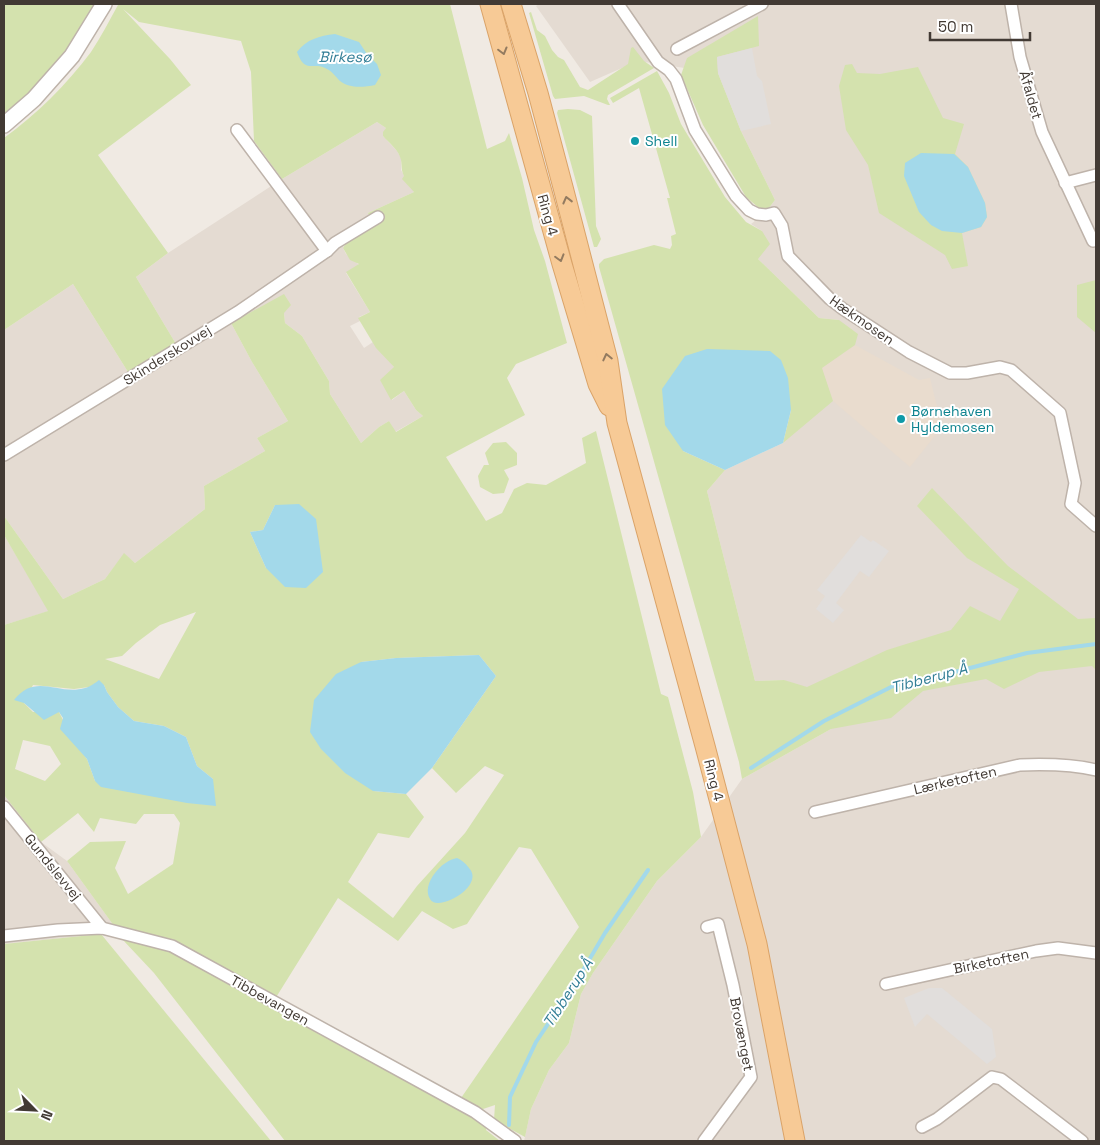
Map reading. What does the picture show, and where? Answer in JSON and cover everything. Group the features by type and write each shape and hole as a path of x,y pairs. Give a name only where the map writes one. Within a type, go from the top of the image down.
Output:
{"main road":[{"name":"Ring 4","path":"490,4 598,384 617,423"},
{"name":"Ring 4","path":"511,4 538,93 608,361 617,423 706,746 756,944 795,1141"}],"street":[{"path":"4,125 34,99 72,56 104,4"},
{"name":"Hækmosen","path":"618,4 658,62 669,70 676,79 696,130 736,196 749,210 757,214 766,215 774,213 782,226 788,256 830,299 876,332 909,352 950,373 967,374 1000,367 1012,370 1060,413 1075,483 1071,504 1096,526"},
{"path":"677,49 762,4"},
{"name":"Åfaldet","path":"1015,5 1020,57 1042,132 1092,241"},
{"path":"237,130 327,251"},
{"path":"1065,183 1096,175"},
{"name":"Skinderskovvej","path":"4,455 238,312 327,251 335,243 378,217"},
{"name":"Lærketoften","path":"815,812 1020,765 1071,765 1096,770"},
{"name":"Gundslevvej","path":"4,807 102,928"},
{"name":"Brovænget","path":"704,1141 751,1077 718,924 707,927"},
{"name":"Tibbevangen","path":"4,936 58,930 102,928 172,946 475,1112 515,1141"},
{"name":"Birketoften","path":"886,984 1036,951 1058,948 1096,953"},
{"path":"922,1128 937,1119 992,1077 1002,1079 1082,1141"}],"shaded area":[{"path":"539,4 1096,4 1096,1141 524,1141 531,1109 549,1070 569,1043 581,994 593,973 657,881 701,837 742,779 831,729 784,680 755,681 707,491 725,470 783,443 821,368 839,320 819,318 758,259 762,231 751,224 765,213 775,200 741,131 718,73 638,61 590,82 536,6"},
{"path":"752,48 757,76 762,81 771,124 741,131 718,73 717,57"},
{"path":"377,122 386,128 383,136 401,158 401,170 414,192 368,213 369,216 379,211 383,219 344,245 343,248 346,254 359,265 346,273 370,312 359,317 360,321 350,326 364,348 373,342 394,367 392,400 404,391 416,410 423,416 395,432 389,421 361,443 330,394 329,381 302,336 285,323 284,313 231,323 288,421 257,438 265,451 204,486 205,509 135,563 124,554 105,579 63,599 4,516 4,330 73,284 128,372 176,344 136,277 168,253 282,179"},
{"path":"855,345 919,380 930,378 942,427 910,467 833,401 821,368"},
{"path":"4,535 49,611 4,625"},
{"path":"861,535 871,542 873,540 889,551 869,577 860,571 836,603 844,610 833,623 816,609 825,596 817,590"},
{"path":"4,795 41,842 67,861 114,926 101,934 4,944"},
{"path":"929,988 942,988 992,1029 996,1057 987,1064 927,1014 915,1027 904,998"}],"green space":[{"path":"4,4 97,4 55,64 32,90 4,115"},
{"path":"450,4 487,149 505,141 509,133 534,230 545,261 567,343 516,364 507,378 525,415 446,457 486,521 502,513 514,489 527,483 546,485 586,463 582,438 596,431 661,694 668,697 693,792 701,837 657,881 593,973 581,994 569,1043 549,1070 531,1109 525,1137 494,1120 495,1105 480,1110 461,1098 579,927 531,849 519,847 467,924 453,929 422,911 398,941 338,898 275,999 114,926 67,861 90,842 126,841 115,868 128,894 173,864 180,823 174,814 144,814 136,824 100,818 94,832 78,813 41,842 4,795 4,625 48,611 4,535 4,516 63,599 105,579 124,553 135,563 205,509 204,486 265,451 257,438 288,421 231,323 284,294 291,305 284,313 285,323 302,336 329,381 330,394 361,443 389,421 396,432 423,416 416,410 404,391 391,400 380,380 394,367 376,348 358,318 370,312 346,272 359,264 350,260 343,248 346,243 382,219 379,211 369,216 368,213 414,192 402,179 404,176 398,153 383,136 386,128 377,122 282,179 254,141 251,72 241,41 139,22 123,9 170,59 191,85 98,155 168,253 136,277 176,344 128,372 73,284 4,330 4,138 39,109 72,76 91,52 118,5","holes":["275,505 266,568 250,532 263,530","196,612 159,679 105,659 122,656 160,625","479,655 496,676 432,768 456,793 485,766 504,775 465,833 417,886 393,918 348,882 378,833 409,838 424,817 406,794 373,791 361,662 396,658","33,685 74,689 104,685 118,707 134,721 164,726 186,737 197,766 213,779 95,781 87,759 75,744 59,712 33,712 24,703","23,740 50,746 61,764 45,781 15,769"]},
{"path":"531,12 537,30 545,36 558,57 564,60 580,87 588,90 628,64 631,48 633,47 644,61 654,68 608,95 607,99 610,105 584,96 555,99 529,13"},
{"path":"758,16 759,46 717,57 718,73 741,131 775,200 765,213 746,197 703,125 681,75 687,58"},
{"path":"852,64 857,73 880,74 918,67 943,118 964,124 955,154 968,167 985,203 987,217 981,227 962,233 968,266 952,269 945,255 879,213 868,165 846,130 839,86 845,65"},
{"path":"657,71 669,93 681,124 725,197 746,222 762,231 770,244 758,259 819,318 839,320 858,334 855,345 822,368 833,401 783,443 791,410 683,451 725,470 707,491 755,681 784,680 807,687 887,650 951,630 970,606 1000,621 1019,589 967,558 917,506 932,488 1008,566 1078,619 1096,618 1096,670 1092,666 1039,672 1004,689 986,679 923,691 891,718 831,729 742,779 739,762 599,267 599,264 604,259 654,245 670,249 672,245 671,236 676,234 667,198 670,198 639,88 613,103 610,98"},
{"path":"558,110 580,110 592,116 596,226 601,239 597,247 594,247 557,113"},
{"path":"1096,280 1096,333 1077,317 1077,285"},
{"path":"506,442 517,453 517,465 504,470 509,479 504,493 493,494 480,487 478,476 484,465 489,465 485,453 493,443"},
{"path":"101,934 271,1141 4,1141 4,944"},
{"path":"122,939 170,951 470,1116 487,1127 486,1130 500,1141 285,1141 154,973"}],"water":[{"name":"Birkesø","path":"335,34 359,42 377,64 381,75 375,85 362,87 344,84 325,68 303,63 297,52 305,44 314,39"},
{"path":"921,153 954,154 968,167 985,203 987,217 981,227 962,233 942,231 931,225 919,212 904,176 905,163"},
{"path":"707,349 770,351 781,360 788,378 791,410 783,443 725,470 683,451 665,425 662,389 685,356"},
{"path":"299,504 316,519 323,572 306,588 285,587 266,568 250,532 263,530 275,505"},
{"path":"479,655 496,676 432,768 406,794 373,791 345,773 321,749 310,732 314,700 336,674 361,662 396,658"},
{"path":"99,680 118,707 134,721 164,726 186,737 197,766 213,779 216,806 187,803 101,787 95,781 87,759 60,729 63,718 59,712 44,720 24,703 14,700 31,687 48,686 75,690 89,687"},
{"path":"457,858 469,868 472,875 471,882 459,896 441,903 434,902 430,899 428,887 434,874 445,863"}],"waterway":[{"name":"Tibberup Å","path":"751,768 824,721 893,686 932,678 1027,653 1096,644"},
{"name":"Tibberup Å","path":"509,1125 510,1097 536,1042 576,982 605,933 648,870"}],"place":[{"name":"Shell","path":"635,141"},
{"name":"Børnehaven Hyldemosen","path":"901,419"}]}
